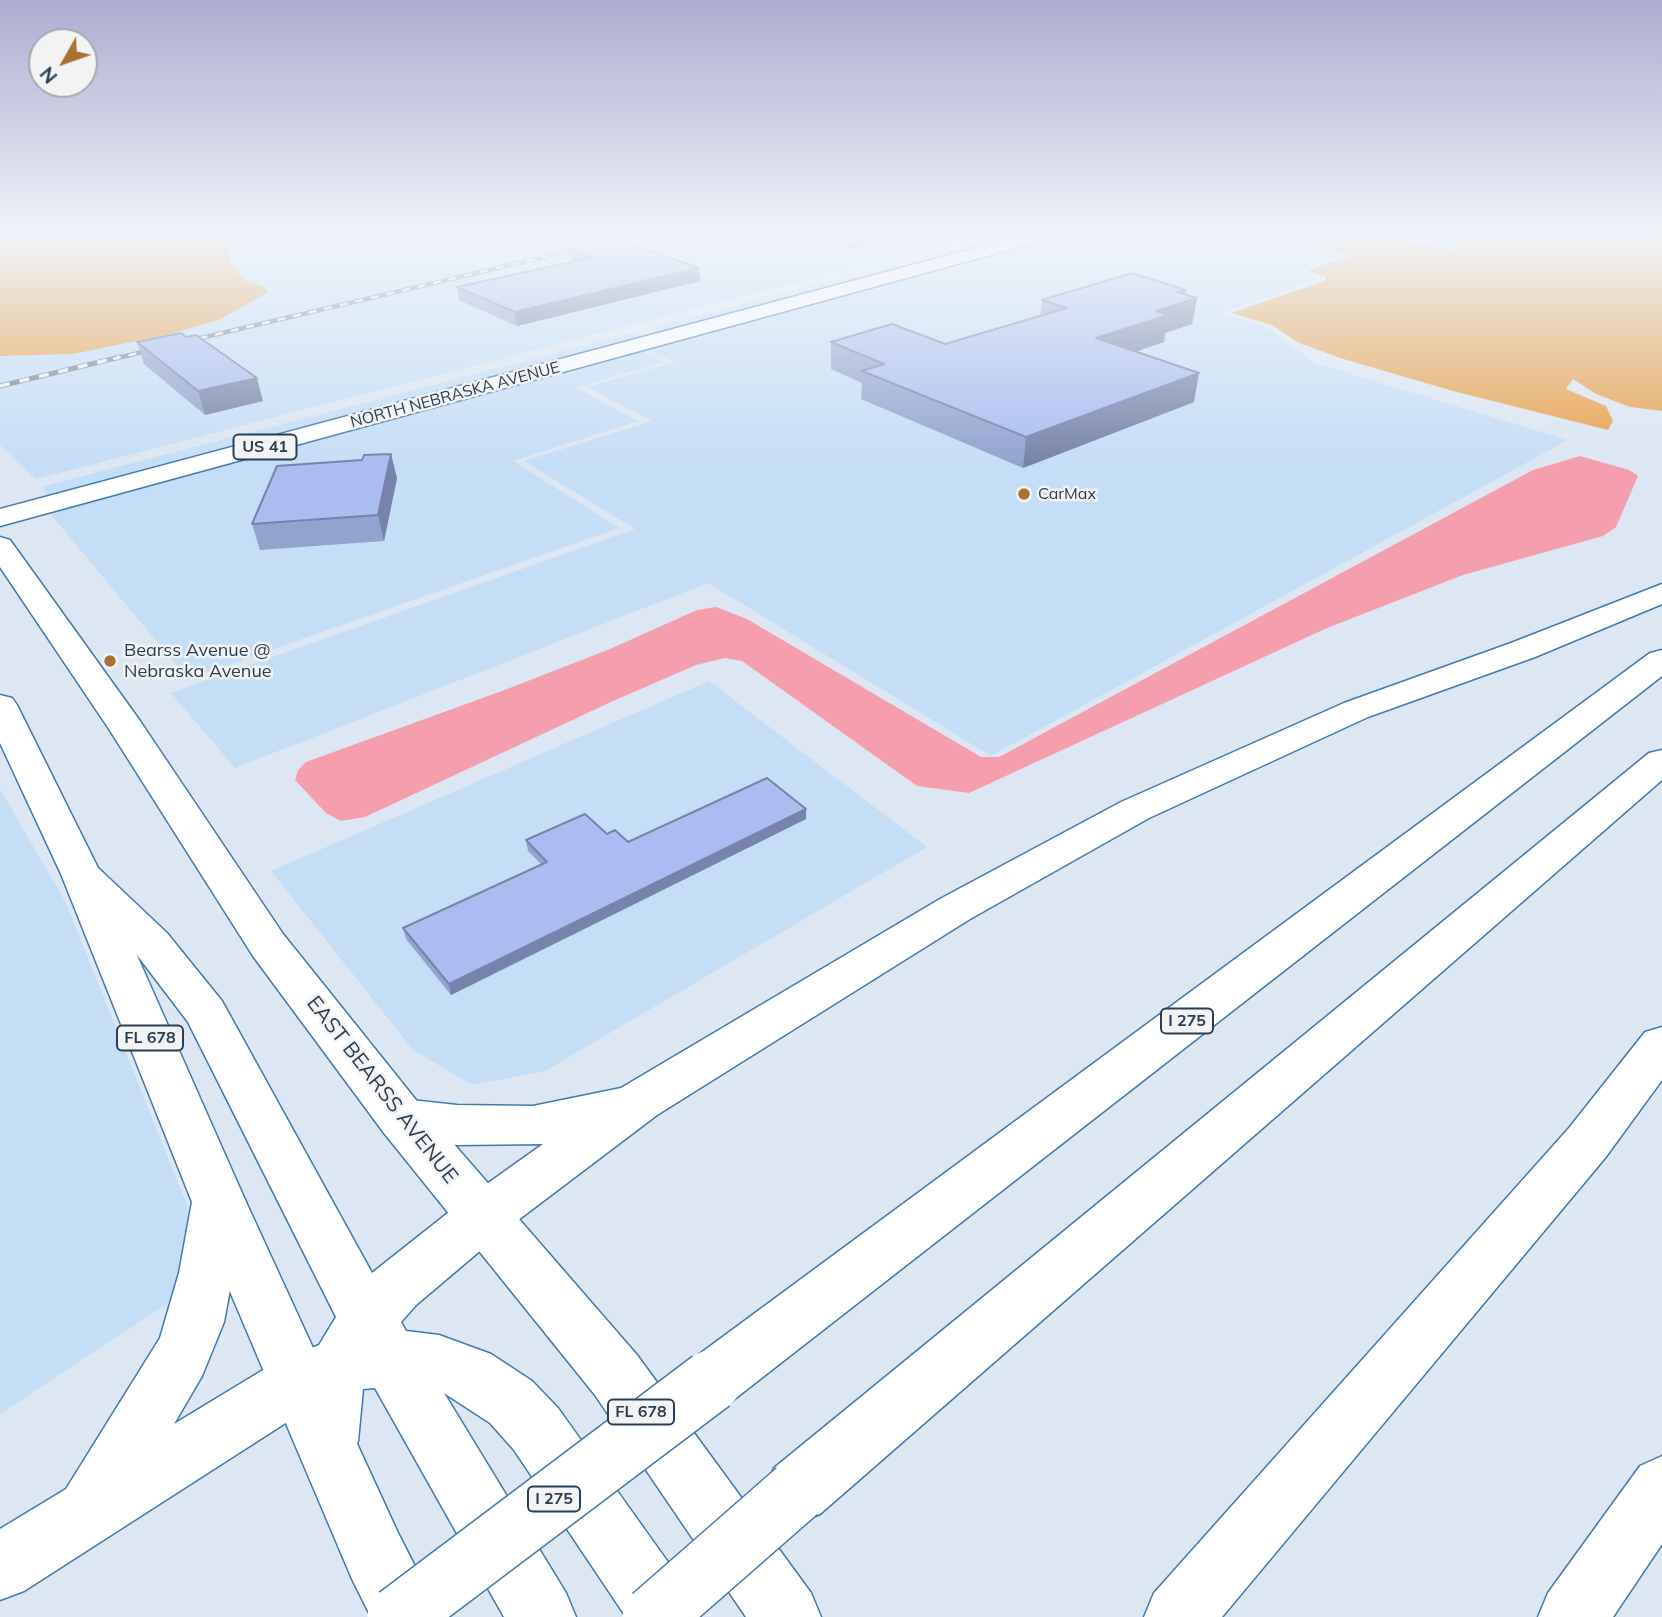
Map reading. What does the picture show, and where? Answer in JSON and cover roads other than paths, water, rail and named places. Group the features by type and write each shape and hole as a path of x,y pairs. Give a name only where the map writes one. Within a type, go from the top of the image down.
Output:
{"main road":[{"name":"NORTH NEBRASKA AVENUE","path":"0,493 693,313"},
{"name":"NORTH NEBRASKA AVENUE","path":"0,518 751,313"},
{"path":"637,328 659,338"},
{"name":"EAST BEARSS AVENUE","path":"0,546 127,729 268,945 402,1119 616,1375 787,1617"},
{"path":"0,1567 87,1511 348,1356 396,1287 482,1216 640,1101 955,909 1135,810 1356,710 1523,650 1662,593"},
{"name":"I 275","path":"398,1617 1662,660"},
{"name":"FL 678","path":"0,705 81,874 219,1202 348,1356 327,1441 375,1556 407,1617"},
{"path":"653,1617 797,1491 1662,761"},
{"path":"81,874 152,944 206,1013 348,1356 542,1617"},
{"path":"1178,1617 1587,1143 1662,1045"},
{"path":"402,1119 457,1125 533,1126 578,1118 640,1101"},
{"path":"87,1511 181,1356 195,1322 208,1273 219,1202"},
{"path":"348,1356 439,1363 470,1374 511,1402 536,1429 666,1617"},
{"path":"1572,1617 1662,1488"}],"railway":[{"path":"184,342 305,313"},
{"path":"113,359 160,348"},
{"path":"0,386 120,357"}],"place":[{"name":"CarMax","path":"1024,494"},
{"name":"Bearss Avenue @ Nebraska Avenue","path":"110,661"}]}
